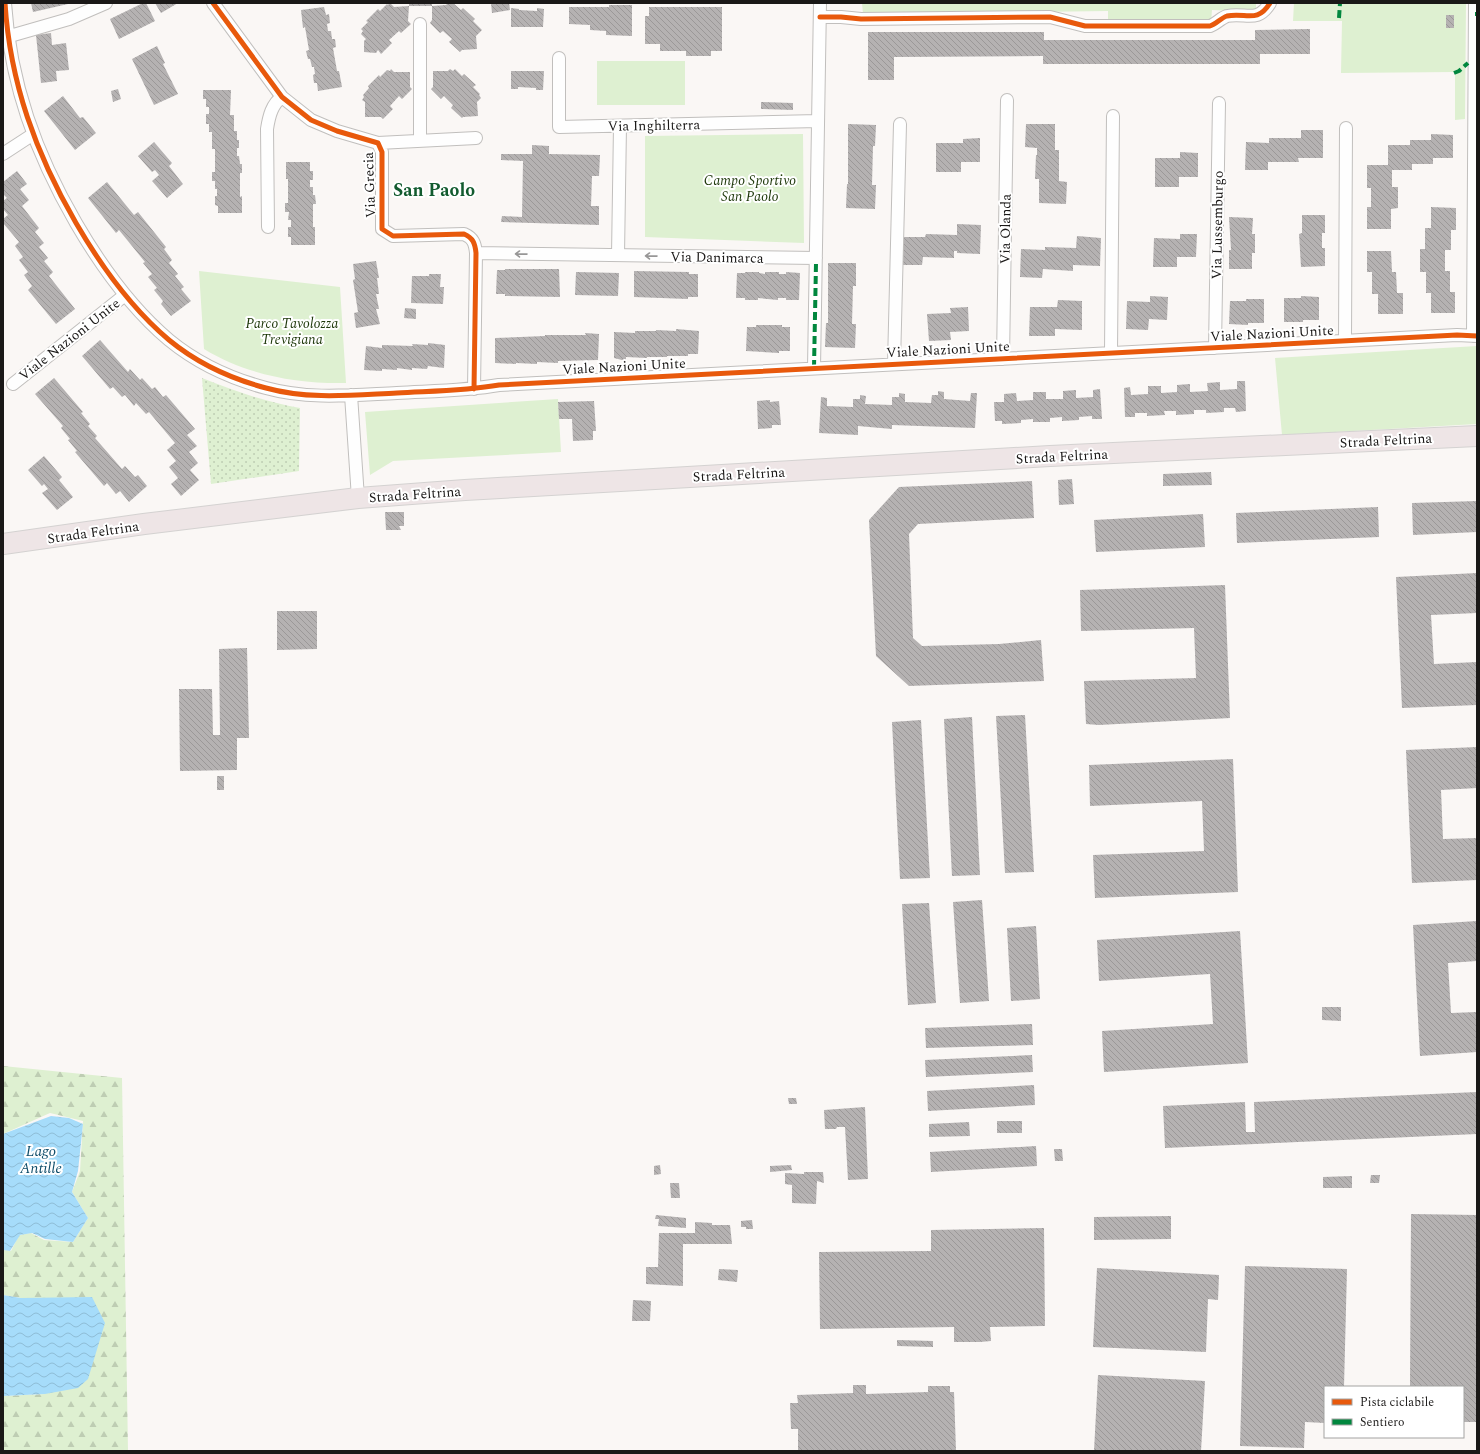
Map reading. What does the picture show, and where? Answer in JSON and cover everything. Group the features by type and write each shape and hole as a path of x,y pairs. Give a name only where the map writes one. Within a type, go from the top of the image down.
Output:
{"main road":[{"name":"Strada Feltrina","path":"3,544 144,524 358,498 465,490 1034,457 1477,436"}],"street":[{"name":"Viale Nazioni Unite","path":"5,3 5,38 23,108 32,135 52,180 87,243 101,264 125,295 170,340 219,371 267,388 296,394 322,397 351,396 474,389 499,385 814,368 1457,335 1475,336"},
{"path":"5,38 69,18 106,3"},
{"name":"Via Grecia","path":"213,3 282,96 311,120 336,131 378,143 476,138"},
{"path":"814,368 820,3"},
{"path":"820,17 861,19 1050,17 1085,26 1210,26 1228,16 1256,16 1266,10 1270,3"},
{"path":"1475,336 1476,10"},
{"path":"420,24 420,141"},
{"name":"Via Inghilterra","path":"559,58 559,127 818,121"},
{"path":"268,227 267,129 272,109 276,101 282,96"},
{"name":"Via Olanda","path":"1003,359 1007,100"},
{"name":"Via Lussemburgo","path":"1215,348 1219,103"},
{"path":"1112,116 1112,353"},
{"name":"Viale Nazioni Unite","path":"894,364 900,124"},
{"path":"618,255 620,126"},
{"name":"Viale Nazioni Unite","path":"1345,341 1346,128"},
{"path":"3,154 32,135"},
{"name":"Via Grecia","path":"378,143 382,152 382,229 393,236 464,234 472,238 476,245 474,389"},
{"name":"Via Danimarca","path":"476,253 618,255 816,261"},
{"name":"Viale Nazioni Unite","path":"12,384 125,295"},
{"path":"351,396 358,498"}],"green space":[{"path":"862,3 1256,3 1256,12 1212,10 1211,23 1108,22 1108,11 863,14"},
{"path":"1294,3 1466,3 1465,119 1455,120 1455,72 1341,73 1342,21 1293,21"},
{"path":"597,61 685,61 685,105 597,105"},
{"name":"Campo Sportivo San Paolo","path":"803,134 804,243 645,237 645,136"},
{"name":"Parco Tavolozza Trevigiana","path":"199,271 340,287 346,383 309,382 272,376 237,365 204,349"},
{"path":"1477,346 1477,424 1282,435 1275,358"},
{"path":"202,378 250,396 300,408 299,471 211,484"},
{"path":"558,399 561,452 393,461 370,475 365,412"},
{"path":"3,1066 122,1078 128,1451 3,1451 3,1396 45,1394 21,1298 3,1295 3,1250 11,1251 19,1235 31,1233 44,1240 73,1242 88,1218 72,1192 80,1171 83,1121 50,1113 3,1134"}],"water":[{"name":"Lago Antille","path":"51,1116 69,1118 83,1124 78,1171 72,1192 88,1218 73,1242 45,1239 32,1233 20,1235 10,1251 3,1250 3,1134"},
{"path":"3,1295 21,1298 92,1297 105,1323 88,1379 78,1388 45,1394 3,1396"}],"building":[{"path":"31,3 68,3 68,4 33,12"},
{"path":"143,3 146,3 155,21 119,39 110,19"},
{"path":"155,3 178,3 161,13"},
{"path":"390,3 394,7 409,6 408,21 411,24 401,33 399,31 389,40 392,43 381,54 378,50 376,53 364,52 364,41 366,39 361,34 363,31 361,29 368,22 366,21 378,9 380,11"},
{"path":"409,3 432,3 432,6 409,6"},
{"path":"448,3 453,3 461,10 463,8 475,19 473,21 482,30 476,36 477,49 462,50 460,52 449,42 452,39 443,31 440,33 430,23 432,20 432,6 446,5"},
{"path":"491,3 509,3 510,10 492,13"},
{"path":"609,5 632,5 632,36 606,35 606,31 590,30 590,25 569,24 569,7 609,7"},
{"path":"324,7 326,15 329,14 330,23 327,24 328,31 331,31 332,39 335,39 336,47 333,48 337,71 339,71 342,87 318,91 317,83 314,83 314,67 312,67 310,59 308,59 306,51 309,50 305,27 303,28 301,10"},
{"path":"649,7 722,7 722,51 711,51 711,56 686,56 686,51 660,51 660,44 645,44 645,16 649,16"},
{"path":"511,8 537,11 537,8 544,9 543,27 511,27"},
{"path":"1446,15 1454,15 1454,28 1446,28"},
{"path":"1310,29 1310,54 1260,54 1260,64 1043,64 1043,56 894,57 894,80 868,80 868,32 1044,32 1044,40 1255,40 1255,30"},
{"path":"51,33 52,45 66,43 69,70 56,71 57,81 41,83 36,35"},
{"path":"157,46 165,63 163,64 178,94 154,105 132,59"},
{"path":"391,69 394,72 410,72 410,87 412,89 402,99 399,96 390,106 393,109 383,119 381,117 365,117 365,102 362,100 364,97 363,95 369,88 368,86 379,75 380,77 387,70 390,71"},
{"path":"450,69 453,71 455,69 462,76 464,74 476,85 473,87 480,94 479,95 481,98 477,102 478,116 462,118 451,108 453,105 444,96 441,99 431,89 433,87 433,71 448,71"},
{"path":"511,71 544,71 543,90 518,87 518,89 511,89"},
{"path":"118,89 121,99 113,102 111,91"},
{"path":"203,90 231,90 230,115 234,115 234,131 237,131 237,140 239,140 237,156 239,156 240,164 242,164 242,173 240,173 240,197 242,196 242,213 218,213 218,206 215,205 217,189 215,189 215,181 212,181 212,172 215,172 215,149 212,149 212,132 209,132 209,124 206,124 206,114 209,114 209,107 206,107 206,99 203,99"},
{"path":"63,96 80,118 83,117 96,133 75,150 44,111"},
{"path":"761,102 793,103 793,110 761,109"},
{"path":"848,124 876,125 875,146 873,146 872,185 876,185 875,209 846,208 848,184"},
{"path":"1026,124 1055,124 1055,150 1059,150 1059,181 1067,182 1066,204 1039,203 1039,179 1035,179 1037,148 1025,147"},
{"path":"1301,130 1323,130 1323,158 1298,158 1299,162 1268,162 1268,170 1245,170 1246,142 1269,143 1269,138 1301,138"},
{"path":"1431,134 1453,135 1453,158 1433,158 1433,164 1412,164 1412,170 1392,170 1392,187 1398,187 1398,208 1391,209 1391,229 1367,229 1367,207 1371,207 1371,188 1367,188 1367,165 1388,165 1388,145 1410,145 1410,140 1431,140"},
{"path":"980,138 980,162 961,162 961,172 936,172 936,143 963,143 963,139"},
{"path":"154,142 172,163 169,166 183,184 167,198 152,181 159,175 155,170 152,172 138,156"},
{"path":"532,145 549,146 549,154 600,155 599,176 592,176 591,206 599,206 599,225 501,222 502,216 522,217 523,161 501,160 501,154 532,154"},
{"path":"1180,152 1198,153 1198,177 1179,177 1179,187 1155,187 1155,158 1180,158"},
{"path":"286,162 310,162 310,171 313,171 313,180 310,180 310,187 313,187 313,195 315,195 316,204 313,204 315,245 291,245 291,237 288,237 288,227 291,227 291,220 288,220 289,212 285,212 285,203 288,203"},
{"path":"17,171 27,184 20,189 29,200 22,206 39,228 35,232 44,243 39,247 48,258 44,261 53,272 49,276 75,309 56,324 28,290 32,286 24,275 28,272 19,260 23,257 15,246 19,242 3,223 3,219 8,215 3,209 3,201 7,198 3,194 3,182"},
{"path":"107,182 134,215 138,212 166,247 164,249 172,260 169,263 178,274 175,276 184,287 181,289 191,301 171,316 161,304 163,301 154,290 157,288 148,277 152,274 143,263 145,262 119,230 116,233 88,198"},
{"path":"1431,207 1456,208 1456,230 1451,230 1451,250 1445,250 1445,271 1450,271 1450,292 1455,292 1455,313 1431,313 1431,293 1426,293 1426,272 1420,272 1420,249 1425,249 1425,228 1431,228"},
{"path":"1302,215 1325,215 1325,233 1322,233 1322,248 1325,248 1325,266 1301,267 1299,234 1302,233"},
{"path":"1229,217 1253,218 1252,234 1255,234 1255,253 1252,253 1252,269 1229,269 1229,250 1231,250"},
{"path":"957,224 981,225 980,254 957,253 957,251 954,251 954,258 923,257 922,265 901,265 902,237 925,237 926,234 957,235"},
{"path":"1180,234 1197,234 1196,257 1177,257 1177,267 1153,267 1154,238 1180,239"},
{"path":"1077,236 1101,238 1100,266 1073,265 1073,271 1043,269 1042,278 1020,277 1021,249 1045,250 1045,247 1076,248"},
{"path":"1367,251 1391,251 1392,272 1396,272 1397,293 1403,293 1403,314 1378,314 1378,294 1372,294 1372,272 1367,272"},
{"path":"376,261 379,278 377,278 379,294 376,294 379,309 376,309 380,324 356,328 354,313 358,312 353,280 355,279 353,264"},
{"path":"828,263 856,263 856,286 853,286 852,324 856,324 855,348 825,347 826,323 828,323"},
{"path":"559,269 560,297 505,296 505,294 496,294 497,270"},
{"path":"634,271 689,272 689,274 698,274 698,297 688,297 688,299 634,297"},
{"path":"576,272 619,273 618,296 575,295"},
{"path":"759,272 765,274 765,272 779,272 779,274 786,274 786,272 800,273 799,300 786,300 786,298 778,298 778,300 758,298 758,300 745,300 745,298 736,298 737,273"},
{"path":"429,274 441,274 440,287 444,287 443,304 411,303 412,276 429,276"},
{"path":"1150,296 1168,297 1167,320 1149,319 1148,330 1126,329 1127,301 1150,302"},
{"path":"1301,296 1319,297 1319,320 1284,322 1284,298 1301,298"},
{"path":"1246,299 1264,299 1264,323 1248,323 1248,325 1229,324 1230,301 1246,301"},
{"path":"1058,300 1082,301 1082,330 1055,329 1055,336 1029,336 1030,307 1057,307"},
{"path":"968,307 969,331 950,332 951,340 929,341 927,314 951,313 950,308"},
{"path":"405,308 416,309 416,319 404,318"},
{"path":"756,325 782,325 782,327 790,327 790,351 779,351 779,353 746,351 747,327 756,327"},
{"path":"676,329 699,331 698,354 688,354 688,356 647,358 626,357 626,361 614,358 614,332 635,333 635,331 676,331"},
{"path":"585,333 599,334 598,360 558,361 558,363 537,362 537,364 495,363 495,338 545,335 586,335"},
{"path":"100,340 128,372 130,369 140,380 142,378 152,389 155,387 163,397 166,395 195,429 187,435 197,446 189,452 198,463 190,470 199,480 181,496 171,484 178,478 169,467 176,461 167,450 175,443 149,412 146,414 136,403 134,406 125,395 122,397 113,387 110,389 82,356"},
{"path":"428,343 445,345 444,368 428,366 427,369 412,368 412,370 397,368 397,370 382,369 382,371 364,370 366,346 382,348 382,345 413,346 412,344 428,345"},
{"path":"54,378 83,412 81,413 90,424 88,426 97,436 95,438 122,469 125,466 135,477 138,475 147,486 129,502 120,491 116,494 107,483 104,486 75,452 77,451 61,428 63,426 35,394"},
{"path":"1237,381 1245,381 1246,411 1236,412 1235,408 1224,408 1224,412 1206,413 1206,410 1194,410 1194,414 1176,415 1176,411 1164,411 1165,415 1147,416 1147,413 1135,413 1135,417 1125,417 1124,388 1130,387 1131,395 1148,394 1148,386 1161,386 1161,393 1177,392 1177,385 1190,384 1190,392 1208,391 1207,383 1220,382 1220,390 1237,389"},
{"path":"1100,389 1102,419 1092,419 1092,416 1079,417 1079,420 1062,421 1062,417 1050,418 1050,422 1033,422 1033,419 1021,420 1021,423 1002,424 1002,421 995,421 994,402 1004,402 1004,394 1016,393 1017,401 1033,400 1033,392 1046,392 1046,399 1063,399 1063,391 1076,390 1076,398 1093,397 1093,390"},
{"path":"938,391 944,392 944,399 970,401 971,393 977,393 975,428 892,425 892,429 858,426 858,435 819,433 821,397 827,398 827,406 853,407 853,399 860,399 860,395 866,396 865,404 892,405 892,397 899,397 899,393 905,394 905,402 931,403 932,395 938,395"},
{"path":"770,400 770,402 779,401 781,425 772,425 772,428 758,429 757,401"},
{"path":"594,401 596,431 593,431 593,440 573,441 572,419 559,419 558,402"},
{"path":"44,456 62,477 59,480 73,497 57,510 42,493 48,489 44,484 42,486 28,470"},
{"path":"1211,472 1212,485 1163,486 1163,474"},
{"path":"1072,479 1074,504 1059,505 1058,480"},
{"path":"1032,481 1034,518 918,524 909,534 913,638 922,646 999,644 1041,640 1044,681 909,686 876,656 869,520 899,487"},
{"path":"1477,501 1477,532 1413,535 1412,503"},
{"path":"1378,507 1379,537 1237,543 1236,513"},
{"path":"385,512 404,512 404,526 399,526 401,530 386,530"},
{"path":"1203,514 1205,547 1096,552 1094,520"},
{"path":"1477,573 1477,613 1431,615 1434,664 1477,662 1477,705 1402,708 1396,577"},
{"path":"1225,585 1230,718 1099,725 1086,724 1084,681 1196,678 1194,628 1081,631 1080,590"},
{"path":"277,611 317,611 317,649 277,650"},
{"path":"247,648 249,738 237,738 237,770 180,771 179,689 212,689 213,735 220,735 219,649"},
{"path":"1025,715 1034,872 1005,873 996,716"},
{"path":"972,717 980,875 952,876 944,719"},
{"path":"921,720 930,878 900,879 892,722"},
{"path":"1477,747 1477,788 1441,790 1443,839 1477,838 1477,880 1412,883 1406,750"},
{"path":"1233,759 1238,892 1095,898 1093,855 1204,851 1202,801 1090,806 1089,765"},
{"path":"217,776 224,776 224,790 217,790"},
{"path":"982,900 989,1001 960,1003 953,902"},
{"path":"929,903 936,1003 908,1005 902,904"},
{"path":"1477,921 1477,961 1448,963 1451,1013 1477,1012 1477,1052 1420,1056 1413,925"},
{"path":"1036,926 1040,999 1011,1001 1007,928"},
{"path":"1240,931 1248,1063 1104,1072 1102,1031 1213,1024 1210,974 1099,981 1097,940"},
{"path":"1322,1007 1341,1007 1341,1021 1322,1020"},
{"path":"1032,1024 1033,1045 926,1048 925,1028"},
{"path":"1032,1055 1033,1072 926,1077 925,1060"},
{"path":"1034,1085 1035,1105 928,1111 927,1091"},
{"path":"1477,1092 1477,1134 1165,1148 1163,1106 1245,1102 1246,1132 1255,1132 1254,1102"},
{"path":"788,1098 796,1098 797,1104 789,1104"},
{"path":"865,1107 868,1179 848,1180 845,1127 825,1129 824,1110"},
{"path":"997,1121 1022,1121 1022,1133 997,1133"},
{"path":"969,1122 970,1136 929,1137 929,1124"},
{"path":"1036,1146 1037,1166 931,1172 930,1152"},
{"path":"1054,1149 1062,1149 1063,1161 1055,1161"},
{"path":"660,1165 661,1174 654,1175 654,1166"},
{"path":"791,1165 792,1170 770,1172 770,1166"},
{"path":"804,1172 823,1172 824,1183 817,1181 816,1204 792,1203 792,1185 785,1184 785,1173 804,1174"},
{"path":"1371,1175 1380,1175 1379,1183 1370,1183"},
{"path":"1352,1176 1352,1188 1323,1188 1323,1177"},
{"path":"670,1183 679,1183 680,1198 671,1198"},
{"path":"1411,1214 1477,1215 1477,1422 1464,1422 1464,1386 1410,1386"},
{"path":"656,1215 686,1218 686,1228 658,1226 659,1219 655,1219"},
{"path":"1171,1216 1171,1239 1094,1240 1094,1217"},
{"path":"752,1220 753,1229 741,1227 741,1221"},
{"path":"695,1222 712,1223 712,1225 730,1225 732,1244 683,1244 683,1286 646,1284 646,1267 658,1267 659,1233 695,1233"},
{"path":"1044,1228 1045,1326 990,1327 991,1341 980,1342 954,1342 954,1327 820,1329 819,1252 931,1251 931,1230"},
{"path":"1245,1266 1347,1269 1344,1386 1324,1386 1324,1423 1305,1422 1304,1448 1240,1446"},
{"path":"1097,1268 1219,1275 1218,1300 1208,1299 1206,1352 1093,1347"},
{"path":"719,1269 738,1270 737,1282 718,1280"},
{"path":"633,1300 651,1301 650,1321 632,1321"},
{"path":"897,1340 933,1341 933,1347 897,1346"},
{"path":"1098,1375 1205,1381 1201,1451 1094,1451"},
{"path":"853,1385 866,1385 866,1394 928,1392 928,1386 950,1386 950,1392 954,1392 956,1451 798,1451 798,1429 791,1429 790,1403 798,1403 797,1395 853,1393"}],"marked path":[{"path":"1339,18 1340,3"},
{"path":"1454,73 1459,71 1468,63"},
{"path":"814,368 816,263"}],"cycle path":[{"path":"5,3 8,33 19,90 37,144 76,223 106,270 129,300 155,328 191,356 240,380 282,392 331,396 364,395 461,390 499,385 1457,335 1477,336"},
{"path":"213,3 282,97 311,120 337,131 378,143 382,152 382,229 393,236 464,234 470,237 473,241 476,253 474,389"},
{"path":"820,17 861,19 1050,17 1085,26 1210,26 1227,16 1256,15 1265,9 1270,3"}],"district":[{"name":"San Paolo","path":"434,190"}]}
